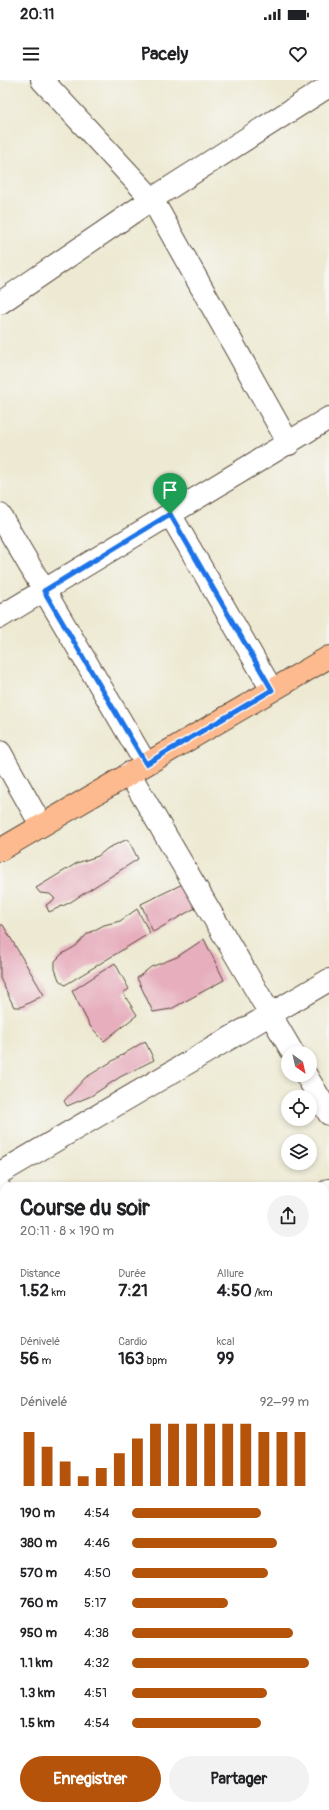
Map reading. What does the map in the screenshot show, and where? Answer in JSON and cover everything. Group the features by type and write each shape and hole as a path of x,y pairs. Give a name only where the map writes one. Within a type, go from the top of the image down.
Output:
{"main road":[{"path":"0,850 329,657"}],"street":[{"path":"42,80 152,199 288,444"},
{"path":"0,303 152,199 327,92"},
{"path":"0,617 329,418"},
{"path":"170,514 272,690"},
{"path":"0,515 44,591 289,1046"},
{"path":"0,752 41,825"},
{"path":"0,1173 329,980"},
{"path":"310,1082 329,1114"}],"building":[{"path":"128,839 138,859 69,903 49,912 46,905 55,899 50,894 40,893 36,888 77,863 98,856 108,848"},
{"path":"191,880 204,903 153,932 141,904"},
{"path":"137,909 150,933 65,985 59,980 55,969 55,961 62,954 76,946 87,934 104,925 120,921"},
{"path":"0,925 3,925 44,995 21,1007 14,1007 0,978"},
{"path":"204,939 224,980 171,1009 153,1012 137,978 151,967 177,957"},
{"path":"115,963 129,989 123,993 137,1015 104,1041 90,1026 72,991"},
{"path":"145,1041 154,1060 120,1077 91,1096 67,1106 64,1101 85,1078"}],"route":[{"path":"170,514 272,690 218,720 146,764 44,591 170,514"}]}
